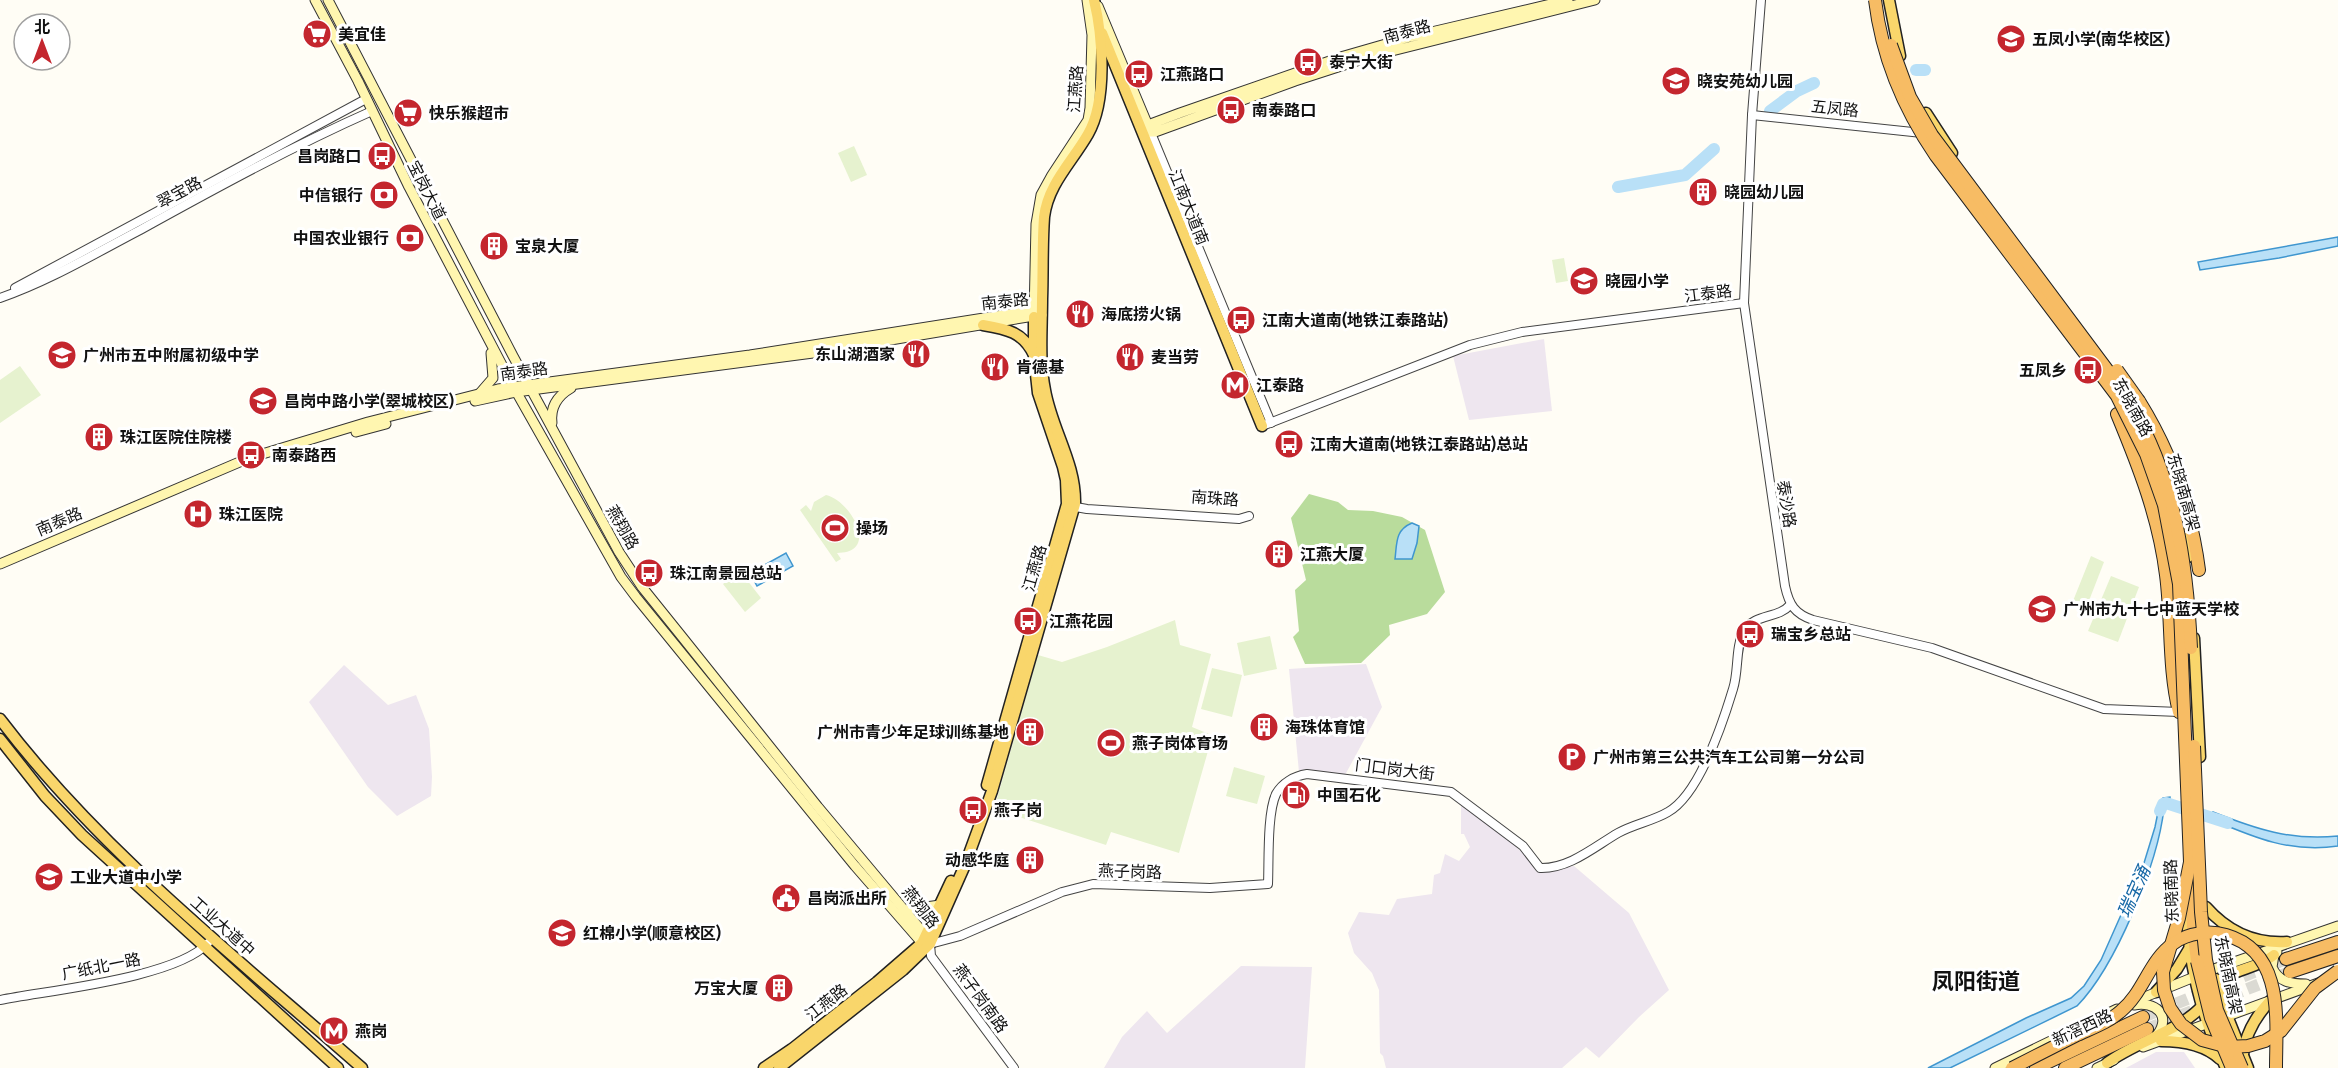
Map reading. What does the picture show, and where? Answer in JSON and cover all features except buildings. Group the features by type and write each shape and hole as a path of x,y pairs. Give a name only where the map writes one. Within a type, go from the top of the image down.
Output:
{"highway":[{"name":"东晓南高架","path":"1875,0 1888,63 1910,114 1936,156 2104,378 2126,412 2149,460 2166,513 2180,596 2193,928 2202,985 2227,1066"},
{"name":"东晓南高架","path":"1884,0 1892,50 1910,97 1932,135 2118,383 2146,431 2171,496 2187,583 2204,942 2217,1010 2242,1068"},
{"path":"1986,207 2126,382 2145,411 2166,448 2182,489 2191,521 2199,570"},
{"path":"2057,315 2109,397 2144,480 2155,514 2163,557 2173,676 2179,712"},
{"path":"2190,862 2179,918 2163,972 2164,990 2170,1008 2188,1030 2202,1040 2218,1046 2239,1048 2258,1044 2281,1031 2315,988 2338,971"},
{"path":"2012,1068 2115,1016 2127,1005 2157,958 2168,948 2188,936 2213,933 2232,937 2246,944 2259,957 2268,971 2276,1005 2276,1068"},
{"path":"2286,959 2338,942"},
{"path":"2290,972 2338,956"},
{"name":"新滘西路","path":"2036,1068 2152,1030"},
{"name":"新滘西路","path":"2065,1068 2152,1030"}],"main road":[{"name":"宝岗大道","path":"315,0 406,182 514,389"},
{"name":"宝岗大道","path":"328,0 530,387"},
{"name":"江南大道南","path":"1088,0 1119,74 1147,130"},
{"name":"江燕路","path":"779,1068 903,970 926,941 965,865 992,791 1072,505 1073,476 1044,389 1037,314 1036,224 1041,195 1088,120 1092,35 1088,0"},
{"name":"江南大道南","path":"1095,0 1266,424"},
{"name":"江燕路","path":"764,1068 792,1049 926,941 980,809 1072,505 1063,467 1038,393 1034,356 1047,202 1061,173 1088,135 1094,122 1099,98 1098,23 1095,0"},
{"name":"南泰路","path":"1147,130 1367,48 1568,0"},
{"name":"南泰路","path":"1147,130 1372,56 1595,0"},
{"name":"东晓南路","path":"1870,0 1875,34 1883,64 1899,103 1914,131 1971,211 2102,381 2135,440 2157,499 2171,562 2189,949 2201,1008 2227,1066"},
{"name":"东晓南路","path":"1889,0 1897,46 1918,99 1945,142 2127,391 2151,432 2171,481 2182,521 2192,585 2206,908 2214,969 2227,1016 2248,1068"},
{"path":"1100,78 1108,73 1119,74"},
{"name":"南泰路","path":"530,387 574,385 818,352 1037,314"},
{"name":"南泰路","path":"0,564 249,458 368,422 476,395 1037,314"},
{"path":"983,325 1003,328 1019,334 1029,345 1034,356"},
{"path":"476,395 484,390 494,378 494,366 488,339"},
{"path":"554,431 551,414 553,407 560,395 574,385"},
{"name":"燕翔路","path":"530,387 602,522 642,587 818,807 905,910 926,941"},
{"name":"南泰路","path":"0,569 243,465 514,389"},
{"name":"燕翔路","path":"514,389 611,560 636,597 897,917 926,941"},
{"name":"工业大道中","path":"0,719 42,772 118,852 362,1068"},
{"path":"0,739 64,817 204,948 338,1068"},
{"path":"905,910 940,905"},
{"path":"2206,908 2217,919 2238,933 2266,943 2288,942"},
{"path":"1995,1068 2123,1006 2193,977 2288,942 2338,927"},
{"path":"2206,1023 2208,1004 2213,987 2217,983 2259,964 2274,955 2288,942"},
{"path":"2157,992 2177,969 2189,949"},
{"path":"2274,955 2272,967 2278,978 2289,983 2314,984"},
{"path":"2102,1066 2152,1030 2187,1019 2201,1008 2210,992 2214,969"},
{"path":"2152,1030 2206,1023 2338,976"},
{"path":"2227,1066 2226,1056 2232,1053 2243,1055 2247,1036 2254,1021 2273,998"},
{"path":"2123,1006 2148,1004 2156,1008 2162,1019 2162,1029 2152,1030"},
{"path":"2152,1030 2212,1052 2227,1066"}],"street":[{"name":"泰沙路","path":"1761,0 1752,115 1744,303 1785,586 1791,605"},
{"name":"翠宝路","path":"0,298 366,99"},
{"path":"1914,131 1920,112 1918,99"},
{"name":"翠宝路","path":"0,298 45,280 334,128 372,111"},
{"name":"五凤路","path":"1752,115 1914,131 1930,134 1945,142"},
{"path":"394,158 402,161 407,154"},
{"path":"406,182 410,176 419,176"},
{"name":"江泰路","path":"1266,424 1457,349 1522,332 1744,303"},
{"path":"500,362 509,363 513,356"},
{"name":"南珠路","path":"1072,505 1249,516 1239,519 1172,515 1072,505"},
{"path":"1791,605 1801,616 1813,620 1932,648 2104,709 2179,712"},
{"name":"门口岗大街","path":"1268,884 1275,798 1286,783 1293,778 1307,774 1451,792 1523,846 1540,868 1552,867 1577,858 1631,825 1669,812 1687,794 1707,762 1733,690 1744,631 1753,621 1777,614 1791,605"},
{"name":"燕子岗路","path":"926,941 960,936 1062,892 1093,884 1210,888 1268,884"},
{"path":"897,917 905,910"},
{"name":"广纸北一路","path":"0,1000 164,968 192,957 213,938"},
{"name":"燕子岗南路","path":"926,941 931,956 1014,1068"}],"shaded area":[{"path":"1544,339 1552,411 1469,420 1453,356"},
{"path":"1366,664 1382,707 1345,775 1299,772 1289,669"},
{"path":"344,665 388,705 416,695 429,729 431,796 397,816 368,787 309,702"},
{"path":"1461,802 1504,835 1530,860 1536,871 1574,866 1629,913 1669,990 1599,1058 1586,1047 1562,1068 1386,1068 1380,1053 1379,990 1372,973 1354,953 1348,933 1359,912 1389,915 1397,899 1432,894 1434,875 1440,873 1445,854 1459,861 1470,847 1464,834 1461,834"},
{"path":"1241,966 1312,967 1305,1068 1104,1068 1122,1037 1147,1011 1167,1033"},
{"path":"2156,1052 2184,1052 2195,1068 2126,1068"}],"green space":[{"path":"854,146 867,175 851,182 838,153"},
{"path":"1564,258 1568,281 1556,283 1552,260"},
{"path":"20,366 41,395 0,423 0,380"},
{"path":"1309,494 1338,502 1348,510 1373,511 1402,517 1425,530 1445,592 1427,614 1389,625 1390,635 1361,663 1305,664 1293,637 1299,631 1295,590 1306,580 1291,518"},
{"name":"操场","path":"826,495 844,506 857,526 859,536 857,545 850,551 837,553 841,559 836,562 800,510 806,505 811,511 814,502"},
{"path":"2091,556 2104,562 2085,611 2071,606"},
{"path":"740,571 761,598 745,612 723,584"},
{"path":"2111,576 2139,587 2118,642 2088,631"},
{"name":"燕子岗体育场","path":"1175,620 1180,645 1211,654 1192,727 1209,734 1208,751 1179,853 1111,832 1106,845 994,809 1038,655 1062,662"},
{"path":"1270,636 1277,669 1244,676 1237,643"},
{"path":"1212,668 1242,675 1232,717 1201,709"},
{"path":"1234,767 1265,776 1257,804 1226,796"}],"water":[{"path":"2338,237 2338,246 2279,258 2200,270 2198,262"},
{"path":"1412,523 1419,526 1412,559 1395,559 1400,533"},
{"path":"786,553 793,566 757,586 750,573"},
{"path":"2170,797 2170,807 2164,808 2153,857 2133,913 2106,966 2077,1006 1950,1068 1928,1068 2026,1018 2071,998 2084,986 2101,960 2144,863 2160,802 2163,798"},
{"path":"2213,812 2244,824 2289,835 2338,836 2338,846 2321,848 2289,846 2259,838 2213,820"}],"waterway":[{"path":"1916,70 1925,70"},
{"path":"1770,111 1797,91 1814,83"},
{"path":"1618,187 1685,175 1714,149"},
{"name":"瑞宝涌","path":"2160,811 2166,803 2228,823"}],"tunnel":[{"path":"2143,1017 2286,959"},
{"path":"2147,1029 2290,972"}],"place":[{"name":"美宜佳","path":"317,34"},
{"name":"五凤小学(南华校区)","path":"2011,39"},
{"name":"泰宁大街","path":"1308,62"},
{"name":"江燕路口","path":"1139,74"},
{"name":"晓安苑幼儿园","path":"1676,81"},
{"name":"南泰路口","path":"1231,110"},
{"name":"快乐猴超市","path":"408,113"},
{"name":"昌岗路口","path":"382,156"},
{"name":"晓园幼儿园","path":"1703,192"},
{"name":"中信银行","path":"384,195"},
{"name":"中国农业银行","path":"410,238"},
{"name":"宝泉大厦","path":"494,246"},
{"name":"晓园小学","path":"1584,281"},
{"name":"海底捞火锅","path":"1080,314"},
{"name":"江南大道南(地铁江泰路站)","path":"1241,320"},
{"name":"东山湖酒家","path":"916,354"},
{"name":"广州市五中附属初级中学","path":"62,355"},
{"name":"麦当劳","path":"1130,357"},
{"name":"肯德基","path":"995,367"},
{"name":"五凤乡","path":"2088,370"},
{"name":"江泰路","path":"1235,385"},
{"name":"昌岗中路小学(翠城校区)","path":"263,401"},
{"name":"珠江医院住院楼","path":"99,437"},
{"name":"江南大道南(地铁江泰路站)总站","path":"1289,444"},
{"name":"南泰路西","path":"251,455"},
{"name":"珠江医院","path":"198,514"},
{"name":"操场","path":"835,528"},
{"name":"江燕大厦","path":"1279,554"},
{"name":"珠江南景园总站","path":"649,573"},
{"name":"广州市九十七中蓝天学校","path":"2042,609"},
{"name":"江燕花园","path":"1028,621"},
{"name":"瑞宝乡总站","path":"1750,634"},
{"name":"海珠体育馆","path":"1264,727"},
{"name":"广州市青少年足球训练基地","path":"1030,732"},
{"name":"燕子岗体育场","path":"1111,743"},
{"name":"广州市第三公共汽车工公司第一分公司","path":"1572,757"},
{"name":"中国石化","path":"1296,795"},
{"name":"燕子岗","path":"973,810"},
{"name":"动感华庭","path":"1030,860"},
{"name":"工业大道中小学","path":"49,877"},
{"name":"昌岗派出所","path":"786,898"},
{"name":"红棉小学(顺意校区)","path":"562,933"},
{"name":"万宝大厦","path":"779,988"},
{"name":"燕岗","path":"334,1031"}],"district":[{"name":"凤阳街道","path":"1976,981"}]}
